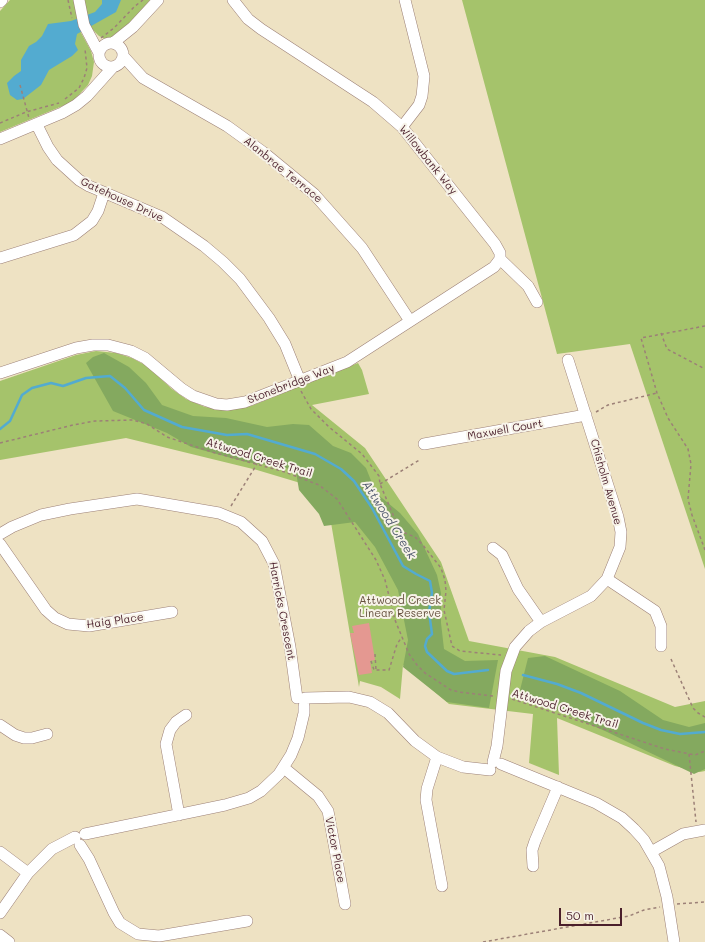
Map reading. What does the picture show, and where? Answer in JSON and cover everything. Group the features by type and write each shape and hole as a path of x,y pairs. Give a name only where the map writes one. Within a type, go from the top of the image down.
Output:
{"street":[{"path":"0,140 37,125 76,105 87,96 95,85 107,50 158,0"},
{"name":"Willowbank Way","path":"233,0 248,19 373,102 402,126 495,244 500,253 500,259 528,286 537,302"},
{"path":"402,126 419,105 424,86 423,70 404,0"},
{"name":"Alanbrae Terrace","path":"79,2 83,20 107,50 153,85 227,126 263,152 314,194 362,248 410,321"},
{"name":"Gatehouse Drive","path":"37,125 48,147 67,170 84,183 162,217 204,246 223,262 240,279 269,318 285,344 298,381"},
{"path":"0,258 74,235 92,221 98,211 104,193"},
{"name":"Stonebridge Way","path":"0,373 76,348 93,345 108,345 131,351 144,358 182,390 193,396 216,404 227,405 245,402 347,362 494,267 500,259"},
{"name":"Chisholm Avenue","path":"496,766 502,698 510,656 522,639 540,622 581,603 591,596 607,579 616,561 621,532 614,502 568,360"},
{"name":"Maxwell Court","path":"424,444 586,415"},
{"name":"Harricks Crescent","path":"0,534 12,527 41,515 137,499 182,506 230,516 252,530 262,541 274,564 294,674 304,713 295,747 284,768 273,781 249,798 179,816 104,832 82,841 40,862 28,873 0,913"},
{"name":"Haig Place","path":"0,544 46,610 55,618 68,624 89,626 172,612"},
{"path":"493,548 502,555 518,589 540,622"},
{"path":"607,579 655,611 661,626 660,646"},
{"path":"302,702 330,698 360,699 380,707 397,720 420,744 437,757 454,764 469,767 496,766 520,772 596,803 622,818 644,840 663,879 674,942"},
{"path":"179,816 166,744 170,730 176,722 186,715"},
{"path":"0,725 15,735 24,738 32,738 47,734"},
{"path":"437,757 427,789 426,800 442,886"},
{"name":"Victor Place","path":"284,768 318,796 328,811 345,904"},
{"path":"533,866 532,850 558,787"},
{"path":"651,852 678,836 700,827"},
{"path":"82,841 88,859 114,913 120,923 129,930 138,934 159,936 247,921"},
{"path":"0,852 28,873"},
{"path":"0,935 9,942"}],"path":[{"path":"68,0 70,12"},
{"path":"0,123 26,112 63,101 79,88 87,68 85,49 107,50 114,28 135,6 143,0"},
{"path":"20,85 26,112"},
{"path":"705,326 661,333 641,338 657,393 668,418 688,449 691,464 688,499 692,515 705,550"},
{"path":"661,333 666,349 705,370"},
{"path":"298,381 311,409 329,427 362,454 379,476 380,484 400,531 415,538 422,544 441,568 445,580 446,591 444,610 452,646 460,651 502,655"},
{"path":"586,415 597,412 608,405 657,393"},
{"name":"Attwood Creek Trail","path":"0,443 73,424 95,421 133,420 147,424 167,437 312,482 330,492 337,499 376,560 385,580 395,620 409,654 425,673 444,686 459,692 513,699 665,749 689,754 705,751"},
{"path":"380,484 421,459"},
{"path":"231,506 257,464"},
{"path":"371,661 372,668 376,670 386,670 390,668 397,644 402,637"},
{"path":"375,654 376,670"},
{"path":"671,659 694,708 698,713 705,717"},
{"path":"689,754 700,827"},
{"path":"482,942 629,916 644,910 705,902"}],"green space":[{"path":"10,0 74,0 79,29 91,51 94,62 92,76 88,85 72,102 0,132 0,11"},
{"path":"84,0 150,0 126,28 114,37 107,40 99,36 90,27"},
{"path":"462,0 705,0 705,569 630,344 557,354"},
{"name":"Attwood Creek Linear Reserve","path":"96,351 116,353 132,358 147,366 172,389 186,399 205,407 228,410 251,406 358,363 362,370 369,394 312,405 365,448 441,562 469,641 555,657 675,707 705,701 705,771 700,772 675,766 557,718 559,775 529,763 533,714 449,704 403,665 400,699 381,687 360,681 359,687 328,505 307,485 257,470 126,438 0,460 0,381 76,355"},
{"path":"104,353 129,367 146,383 162,405 193,416 226,418 267,427 293,424 309,425 333,446 351,453 366,468 376,493 400,513 418,534 437,575 441,593 441,623 444,649 465,661 498,660 489,708 447,702 403,667 408,640 398,590 375,547 355,522 324,526 319,514 299,490 296,472 284,467 246,462 191,447 167,433 113,411 86,363 93,357"},
{"path":"545,656 620,691 663,720 689,727 705,723 705,769 694,774 605,731 519,694 528,658"}],"water":[{"path":"102,0 121,0 116,12 77,34 75,44 78,50 72,56 49,70 41,85 23,99 17,100 10,95 7,83 21,71 21,60 29,46 42,36 48,24 71,21 95,12 102,4"}],"building":[{"path":"369,623 375,660 370,661 372,673 359,675 350,633 354,633 352,626"}],"waterway":[{"name":"Attwood Creek","path":"0,429 10,421 22,395 32,388 51,383 63,386 86,378 110,376 125,388 144,410 182,427 227,435 247,434 315,454 341,469 354,481 372,508 403,566 430,581 432,593 429,612 432,634 427,639 425,646 427,652 447,671 454,674 488,670"},
{"name":"Attwood Creek","path":"523,675 557,684 581,693 643,723 661,730 680,734 705,732"}]}
